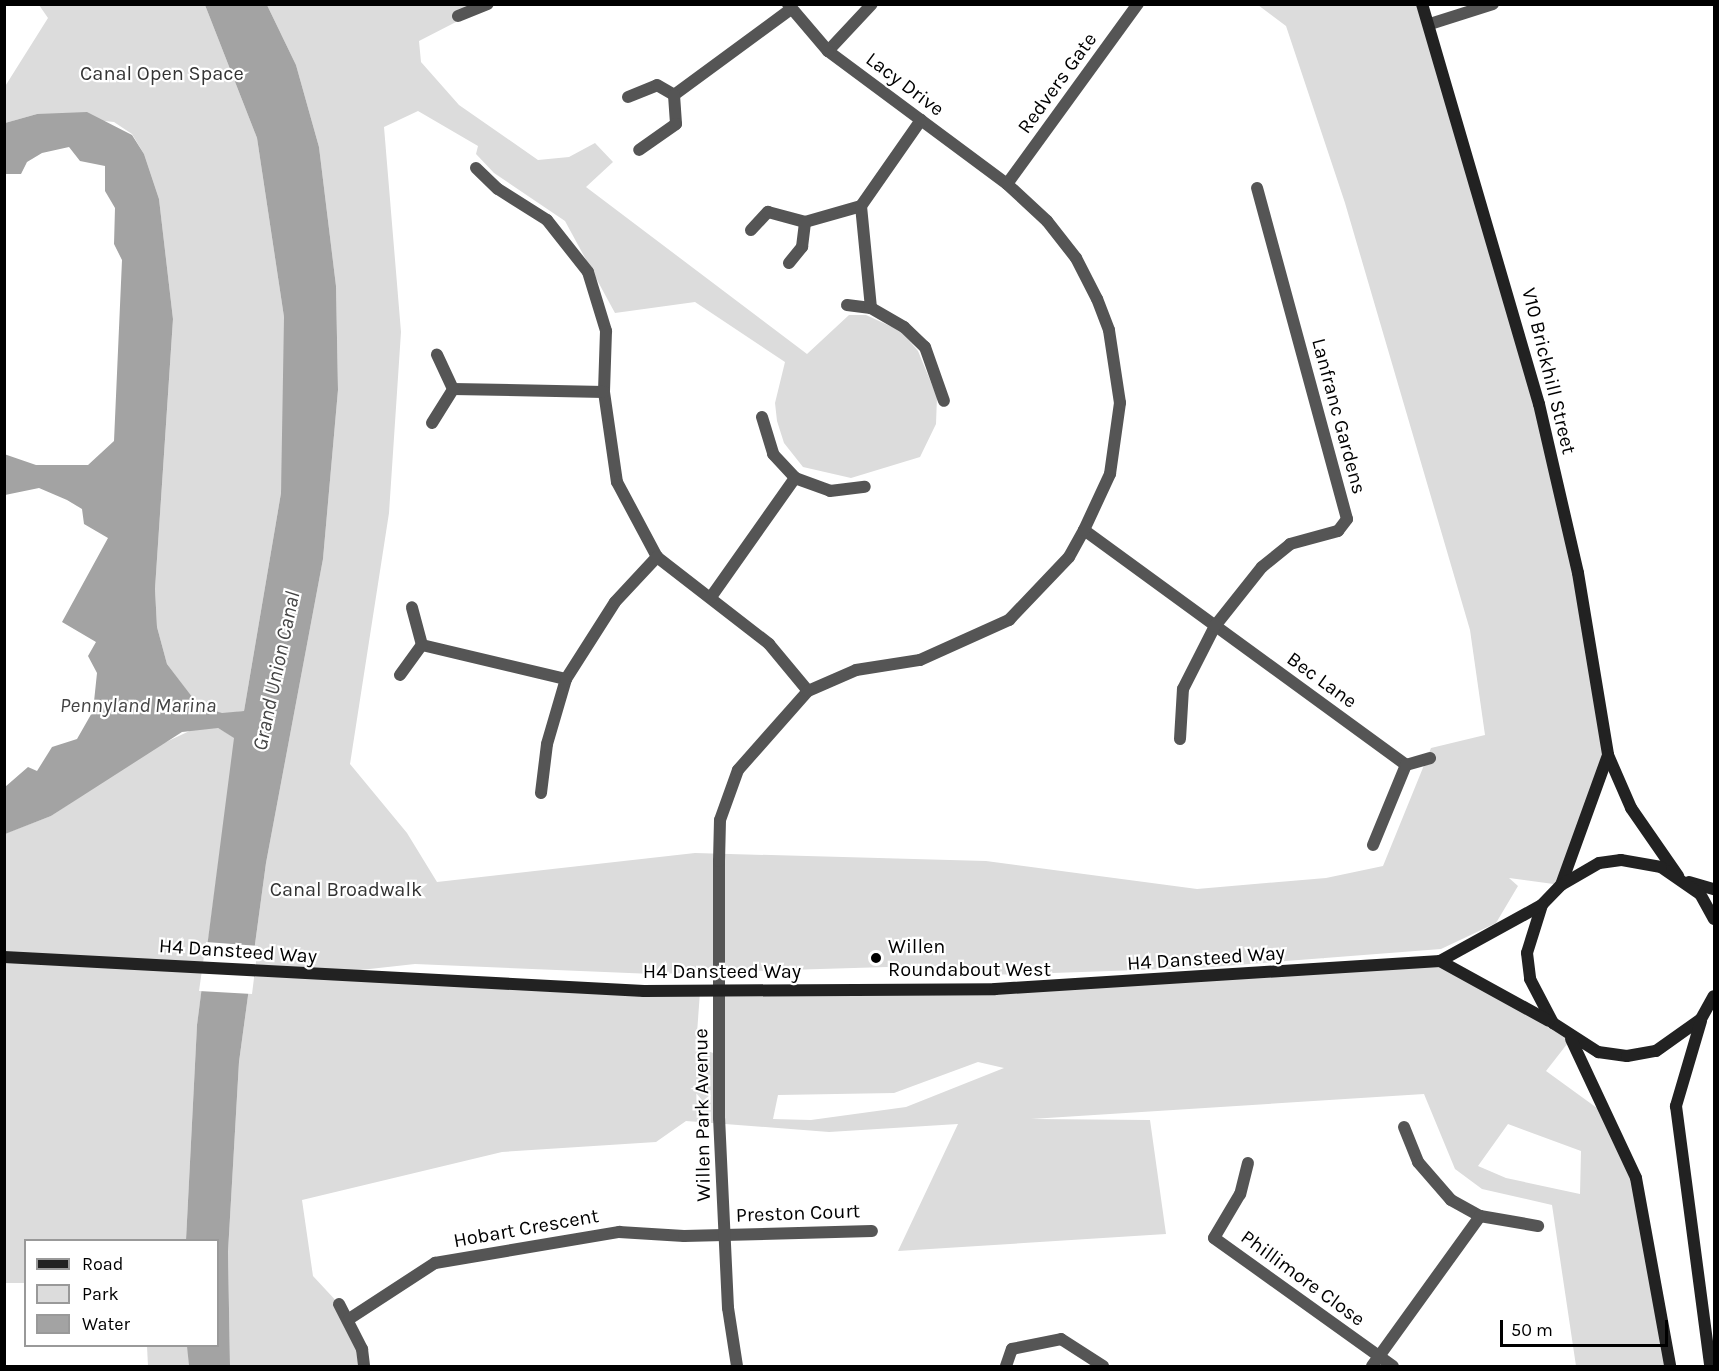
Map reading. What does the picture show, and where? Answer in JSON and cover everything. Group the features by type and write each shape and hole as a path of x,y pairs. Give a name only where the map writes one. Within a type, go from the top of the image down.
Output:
{"street":[{"path":"458,16 488,4"},
{"path":"828,51 872,4"},
{"name":"Redvers Gate","path":"1007,184 1138,4"},
{"name":"V10 Brickhill Street","path":"1422,4 1430,24 1503,270 1578,573 1608,755 1631,808 1658,848 1713,915"},
{"path":"1430,24 1493,4"},
{"path":"674,95 789,7"},
{"name":"Lacy Drive","path":"789,7 828,51 1007,184 1047,221 1076,258 1108,330 1120,403 1110,474 1084,530 1069,557 1009,620 920,660 856,670 808,691"},
{"path":"628,97 657,84 674,95"},
{"path":"639,150 676,124 674,95"},
{"path":"751,230 768,212 805,222 861,206 921,120"},
{"path":"476,168 498,189 547,220 588,272 606,331 604,392 617,482 657,557 769,644 808,691"},
{"name":"Lanfranc Gardens","path":"1215,626 1262,567 1290,544 1338,531 1347,519 1257,188"},
{"path":"861,206 871,308"},
{"path":"789,262 802,247 805,222"},
{"path":"847,305 871,308 904,327 924,347 944,401"},
{"path":"437,354 453,389"},
{"path":"453,389 604,392"},
{"path":"432,423 453,389"},
{"path":"762,417 773,454 795,478 830,491 865,487"},
{"path":"711,597 795,478"},
{"name":"Bec Lane","path":"1084,530 1406,765"},
{"path":"541,793 547,744 566,679 615,602 657,557"},
{"path":"412,607 422,645"},
{"path":"1180,739 1184,689 1215,626"},
{"path":"422,645 566,679"},
{"path":"400,675 422,645"},
{"name":"Willen Park Avenue","path":"736,1366 724,1235 720,820 738,770 808,691"},
{"name":"V10 Brickhill Street","path":"1560,885 1608,755"},
{"path":"1373,845 1406,765 1430,758"},
{"path":"1553,1023 1532,987 1527,953 1542,905 1560,885 1599,863 1643,862 1714,889"},
{"name":"H4 Dansteed Way","path":"4,957 309,976 644,991 825,991 1186,980 1440,961 1542,905"},
{"path":"1440,961 1553,1023 1571,1039 1598,1052 1627,1056 1656,1051 1682,1038 1707,1014"},
{"path":"1710,1366 1676,1107 1690,1053 1714,996"},
{"path":"1571,1039 1581,1065 1636,1178 1670,1366"},
{"path":"1404,1127 1418,1162 1451,1200 1480,1216 1538,1226"},
{"name":"Phillimore Close","path":"1248,1163 1240,1194 1214,1238 1376,1362"},
{"path":"1393,1366 1376,1362 1480,1216"},
{"name":"Preston Court","path":"724,1235 872,1231"},
{"name":"Hobart Crescent","path":"349,1318 435,1263 619,1232 724,1235"},
{"path":"339,1304 349,1318 364,1366"},
{"path":"1705,1330 1714,1344"},
{"path":"1006,1366 1011,1349 1061,1339 1103,1366"}],"green space":[{"name":"Canal Open Space","path":"39,5 205,5 257,138 284,317 286,420 281,493 244,711 222,714 199,707 167,664 157,627 155,589 173,319 159,199 144,154 132,134 114,122 37,114 5,123 4,88 48,18"},
{"name":"Canal Broadwalk","path":"267,5 489,5 419,41 421,62 459,105 538,160 569,157 595,143 613,162 586,187 807,354 849,315 866,315 901,331 918,351 937,397 936,424 920,457 851,478 803,467 784,443 777,421 775,403 785,362 695,302 615,313 565,221 494,173 476,154 478,146 418,111 384,127 401,332 389,513 350,764 407,833 437,882 695,853 986,861 1197,889 1326,878 1383,866 1431,748 1485,735 1470,630 1345,203 1286,26 1258,5 1422,5 1503,270 1578,573 1608,755 1561,885 1509,878 1518,886 1496,923 1441,949 1198,968 962,976 887,967 653,974 415,964 315,975 700,992 696,1047 719,1055 721,991 995,989 1440,961 1571,1039 1546,1071 1608,1116 1636,1178 1670,1366 1576,1366 1552,1205 1482,1189 1455,1169 1424,1094 1031,1119 1150,1120 1166,1234 898,1251 958,1124 829,1132 686,1121 656,1142 502,1152 302,1200 313,1276 339,1304 364,1366 230,1366 228,1252 239,1062 266,863 323,559 338,390 336,286 319,147 296,65","holes":["978,1062 1004,1068 906,1107 811,1120 773,1119 778,1095 894,1093","1508,1124 1581,1151 1580,1194 1506,1178 1478,1166"]},
{"path":"196,728 218,728 235,738 197,1025 186,1239 24,1239 24,1283 4,1283 4,834 51,816 153,748"},
{"path":"147,1347 188,1347 189,1366 148,1366"}],"water":[{"path":"205,5 267,5 296,65 319,147 336,286 338,390 323,559 266,863 239,1062 228,1252 230,1366 189,1366 187,1347 219,1347 219,1239 186,1239 197,1025 234,738 218,728 182,732 51,816 5,834 5,787 28,767 37,771 52,747 77,739 93,711 97,673 88,656 96,642 62,622 108,538 84,524 82,509 39,488 5,495 4,454 36,465 88,465 114,441 122,260 114,244 115,208 105,191 105,166 80,161 69,147 42,153 27,162 21,174 5,174 5,123 37,114 87,112 132,135 144,154 159,199 173,319 155,589 157,627 167,664 199,706 222,713 244,711 281,493 284,317 257,138"}],"pier":[{"path":"206,942 258,946 252,994 199,991"}],"place":[{"name":"Willen Roundabout West","path":"876,958"}],"water label":[{"name":"Grand Union Canal","path":"276,671"},
{"name":"Pennyland Marina","path":"138,705"}]}
